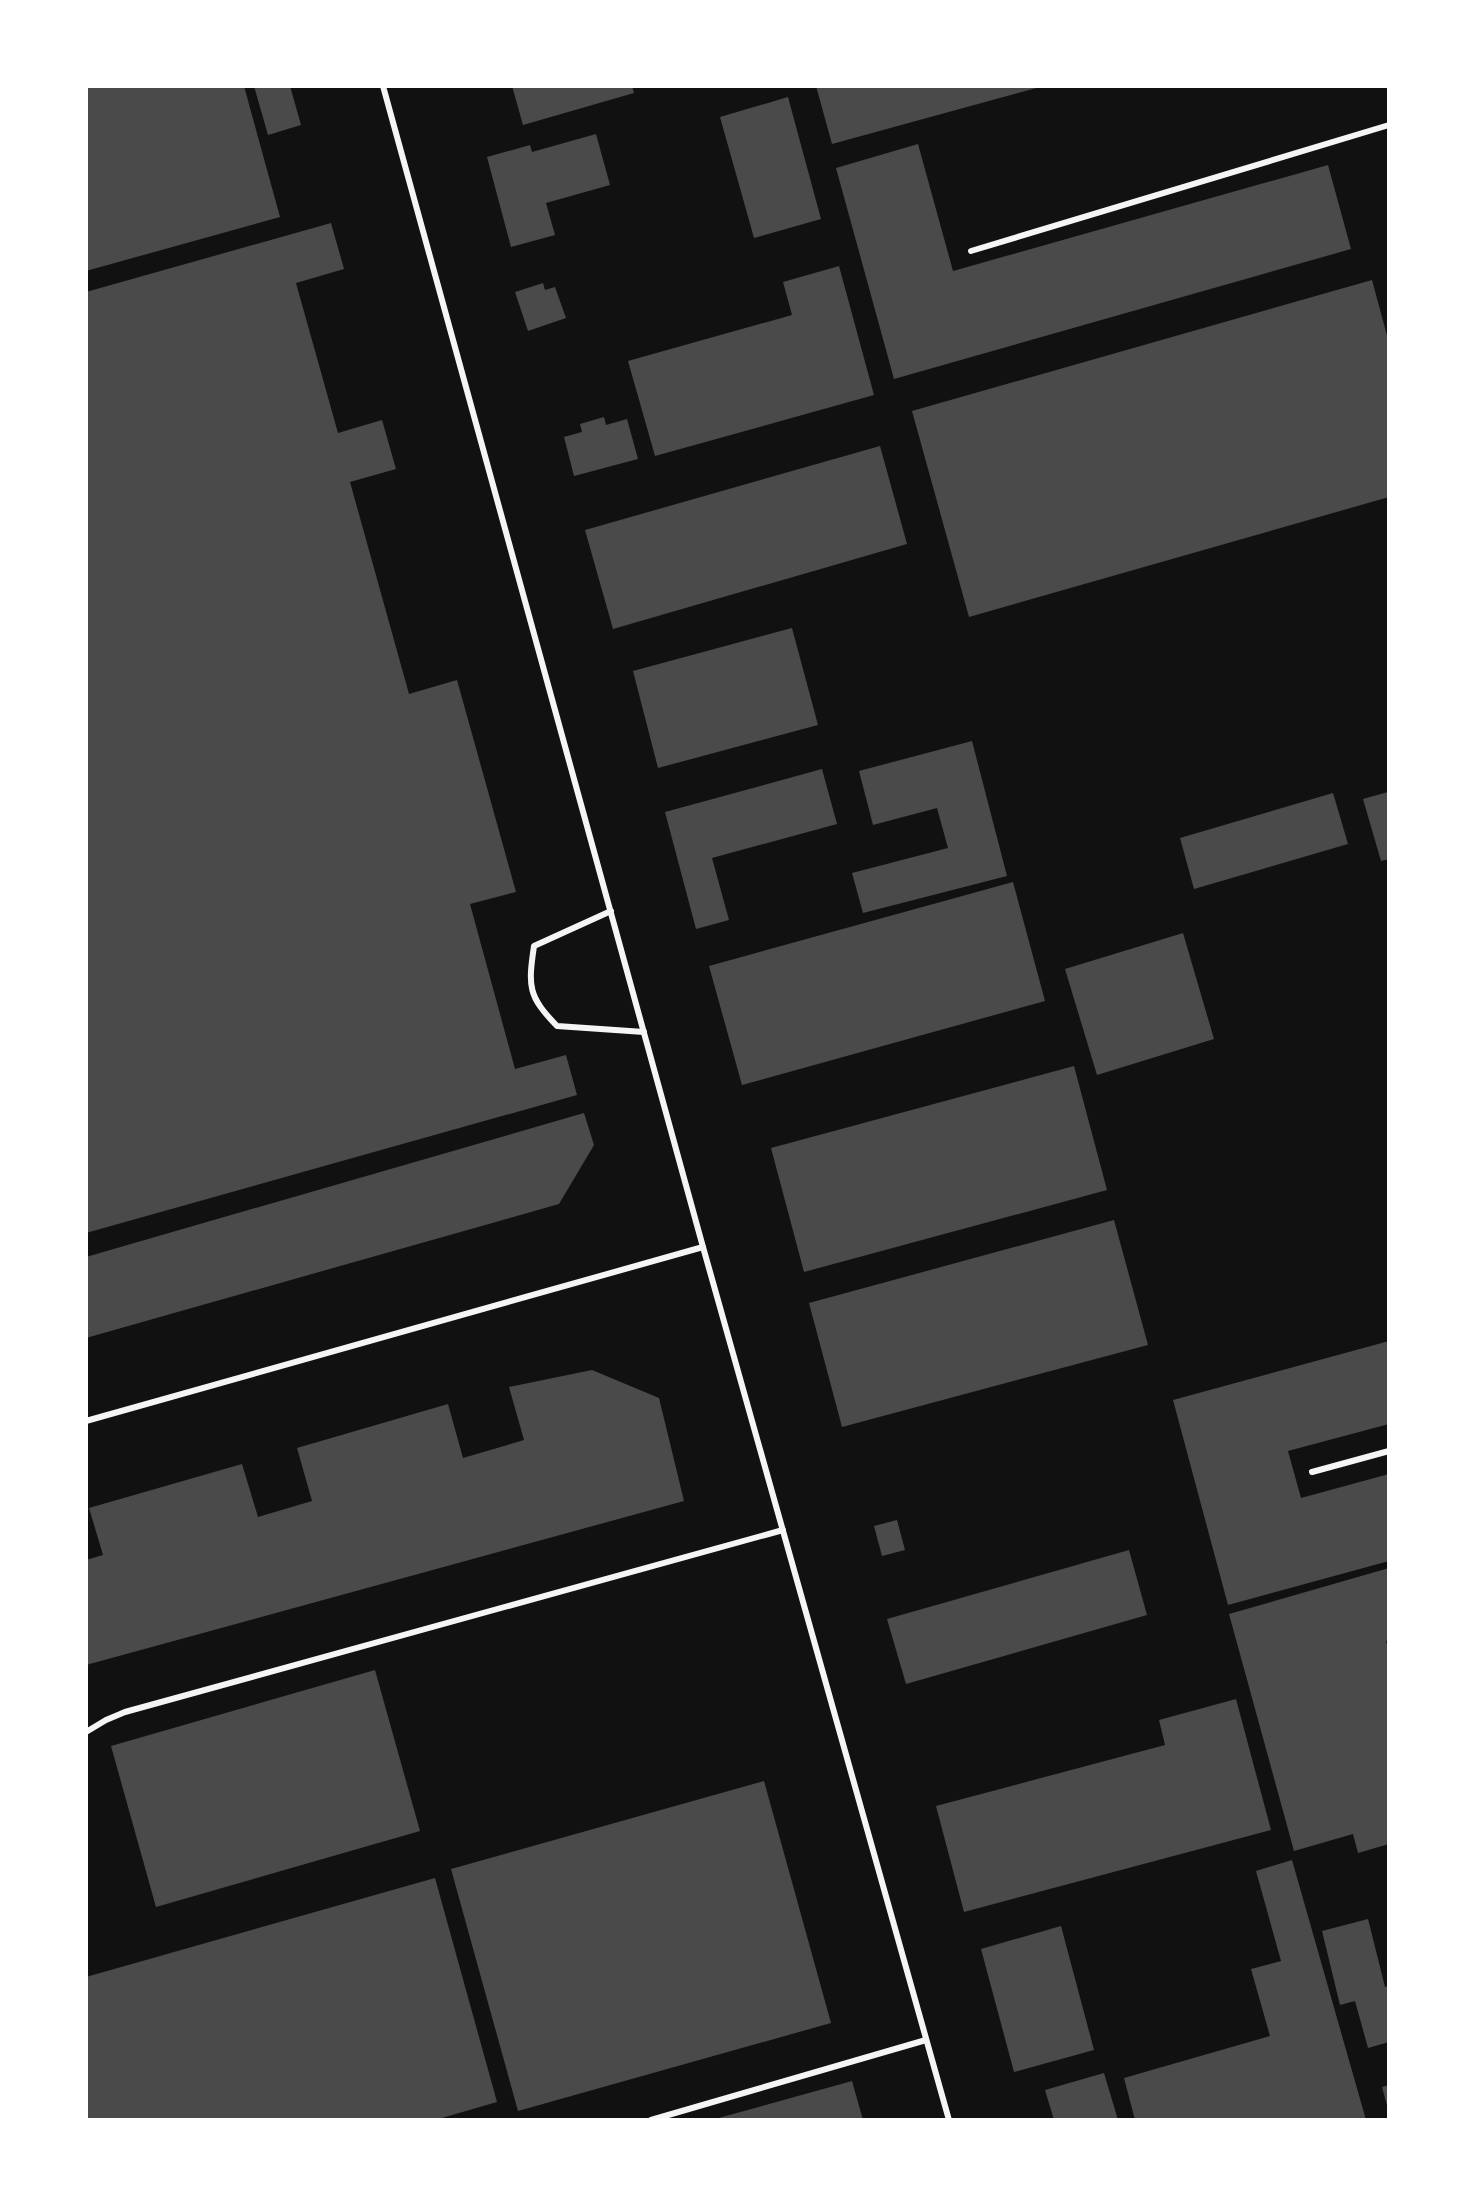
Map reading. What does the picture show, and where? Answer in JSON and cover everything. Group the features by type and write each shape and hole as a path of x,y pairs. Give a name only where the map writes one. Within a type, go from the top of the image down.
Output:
{"lane":[{"path":"383,86 703,1247 949,2120"},
{"path":"971,251 1389,125"},
{"path":"611,911 534,946 529,979 539,1007 557,1026 644,1032"},
{"path":"86,1421 703,1247"},
{"path":"1312,1472 1389,1451"},
{"path":"86,1732 125,1712 783,1530"},
{"path":"651,2120 926,2040"}],"building":[{"path":"86,86 244,86 280,217 86,271"},
{"path":"254,86 290,86 301,125 268,135"},
{"path":"512,86 632,86 634,93 523,125"},
{"path":"816,86 1040,86 1040,87 832,144"},
{"path":"788,97 821,219 754,238 720,117"},
{"path":"596,134 610,185 546,203 555,235 511,247 487,157 530,145 532,152"},
{"path":"918,144 953,271 1328,165 1351,249 894,379 836,168"},
{"path":"331,223 344,269 296,283 338,433 382,420 396,469 350,482 409,694 457,680 516,892 470,904 515,1069 566,1055 577,1095 86,1233 86,292"},
{"path":"839,266 874,395 655,456 628,361 792,315 783,282"},
{"path":"1372,280 1389,343 1389,497 969,617 912,411"},
{"path":"543,283 545,290 555,287 566,318 528,331 515,292"},
{"path":"604,417 606,425 627,419 638,459 574,476 564,437 582,432 580,424"},
{"path":"880,446 907,544 613,629 585,530"},
{"path":"792,628 818,725 658,768 633,671"},
{"path":"972,741 1007,876 863,913 852,873 948,848 937,808 873,825 859,771"},
{"path":"822,769 837,824 712,858 729,920 696,929 665,812"},
{"path":"1388,792 1389,859 1381,861 1363,799"},
{"path":"1333,793 1348,844 1194,889 1180,838"},
{"path":"1013,882 1045,1001 742,1085 709,966"},
{"path":"1183,933 1214,1039 1097,1075 1065,969"},
{"path":"1074,1066 1107,1190 804,1272 771,1148"},
{"path":"584,1113 594,1145 559,1204 86,1338 86,1257"},
{"path":"1114,1220 1148,1345 842,1427 809,1303"},
{"path":"1389,1341 1389,1424 1288,1451 1301,1498 1389,1474 1389,1561 1228,1605 1173,1400"},
{"path":"592,1370 659,1398 684,1501 86,1665 86,1560 103,1555 89,1508 242,1464 258,1517 312,1501 297,1448 448,1404 463,1458 524,1440 509,1387"},
{"path":"897,1520 905,1550 882,1556 874,1526"},
{"path":"1129,1550 1147,1615 906,1684 887,1619"},
{"path":"1389,1568 1389,1640 1386,1641 1389,1652 1389,1844 1358,1853 1353,1834 1294,1851 1229,1614"},
{"path":"375,1670 420,1831 156,1907 111,1746"},
{"path":"1236,1699 1271,1830 964,1912 936,1806 1165,1745 1159,1720"},
{"path":"764,1781 831,2023 518,2111 451,1869"},
{"path":"1292,1860 1366,2120 1135,2120 1124,2078 1270,2036 1251,1969 1281,1961 1256,1871"},
{"path":"435,1878 497,2102 435,2120 86,2120 86,1977"},
{"path":"1368,1919 1385,1987 1389,1986 1389,2042 1368,2048 1355,2001 1340,2005 1322,1931"},
{"path":"1061,1926 1094,2050 1014,2072 981,1949"},
{"path":"1104,2073 1118,2120 1054,2120 1045,2090"},
{"path":"852,2081 863,2120 715,2120 715,2119"},
{"path":"1389,2085 1389,2109 1388,2109 1382,2087"}]}
